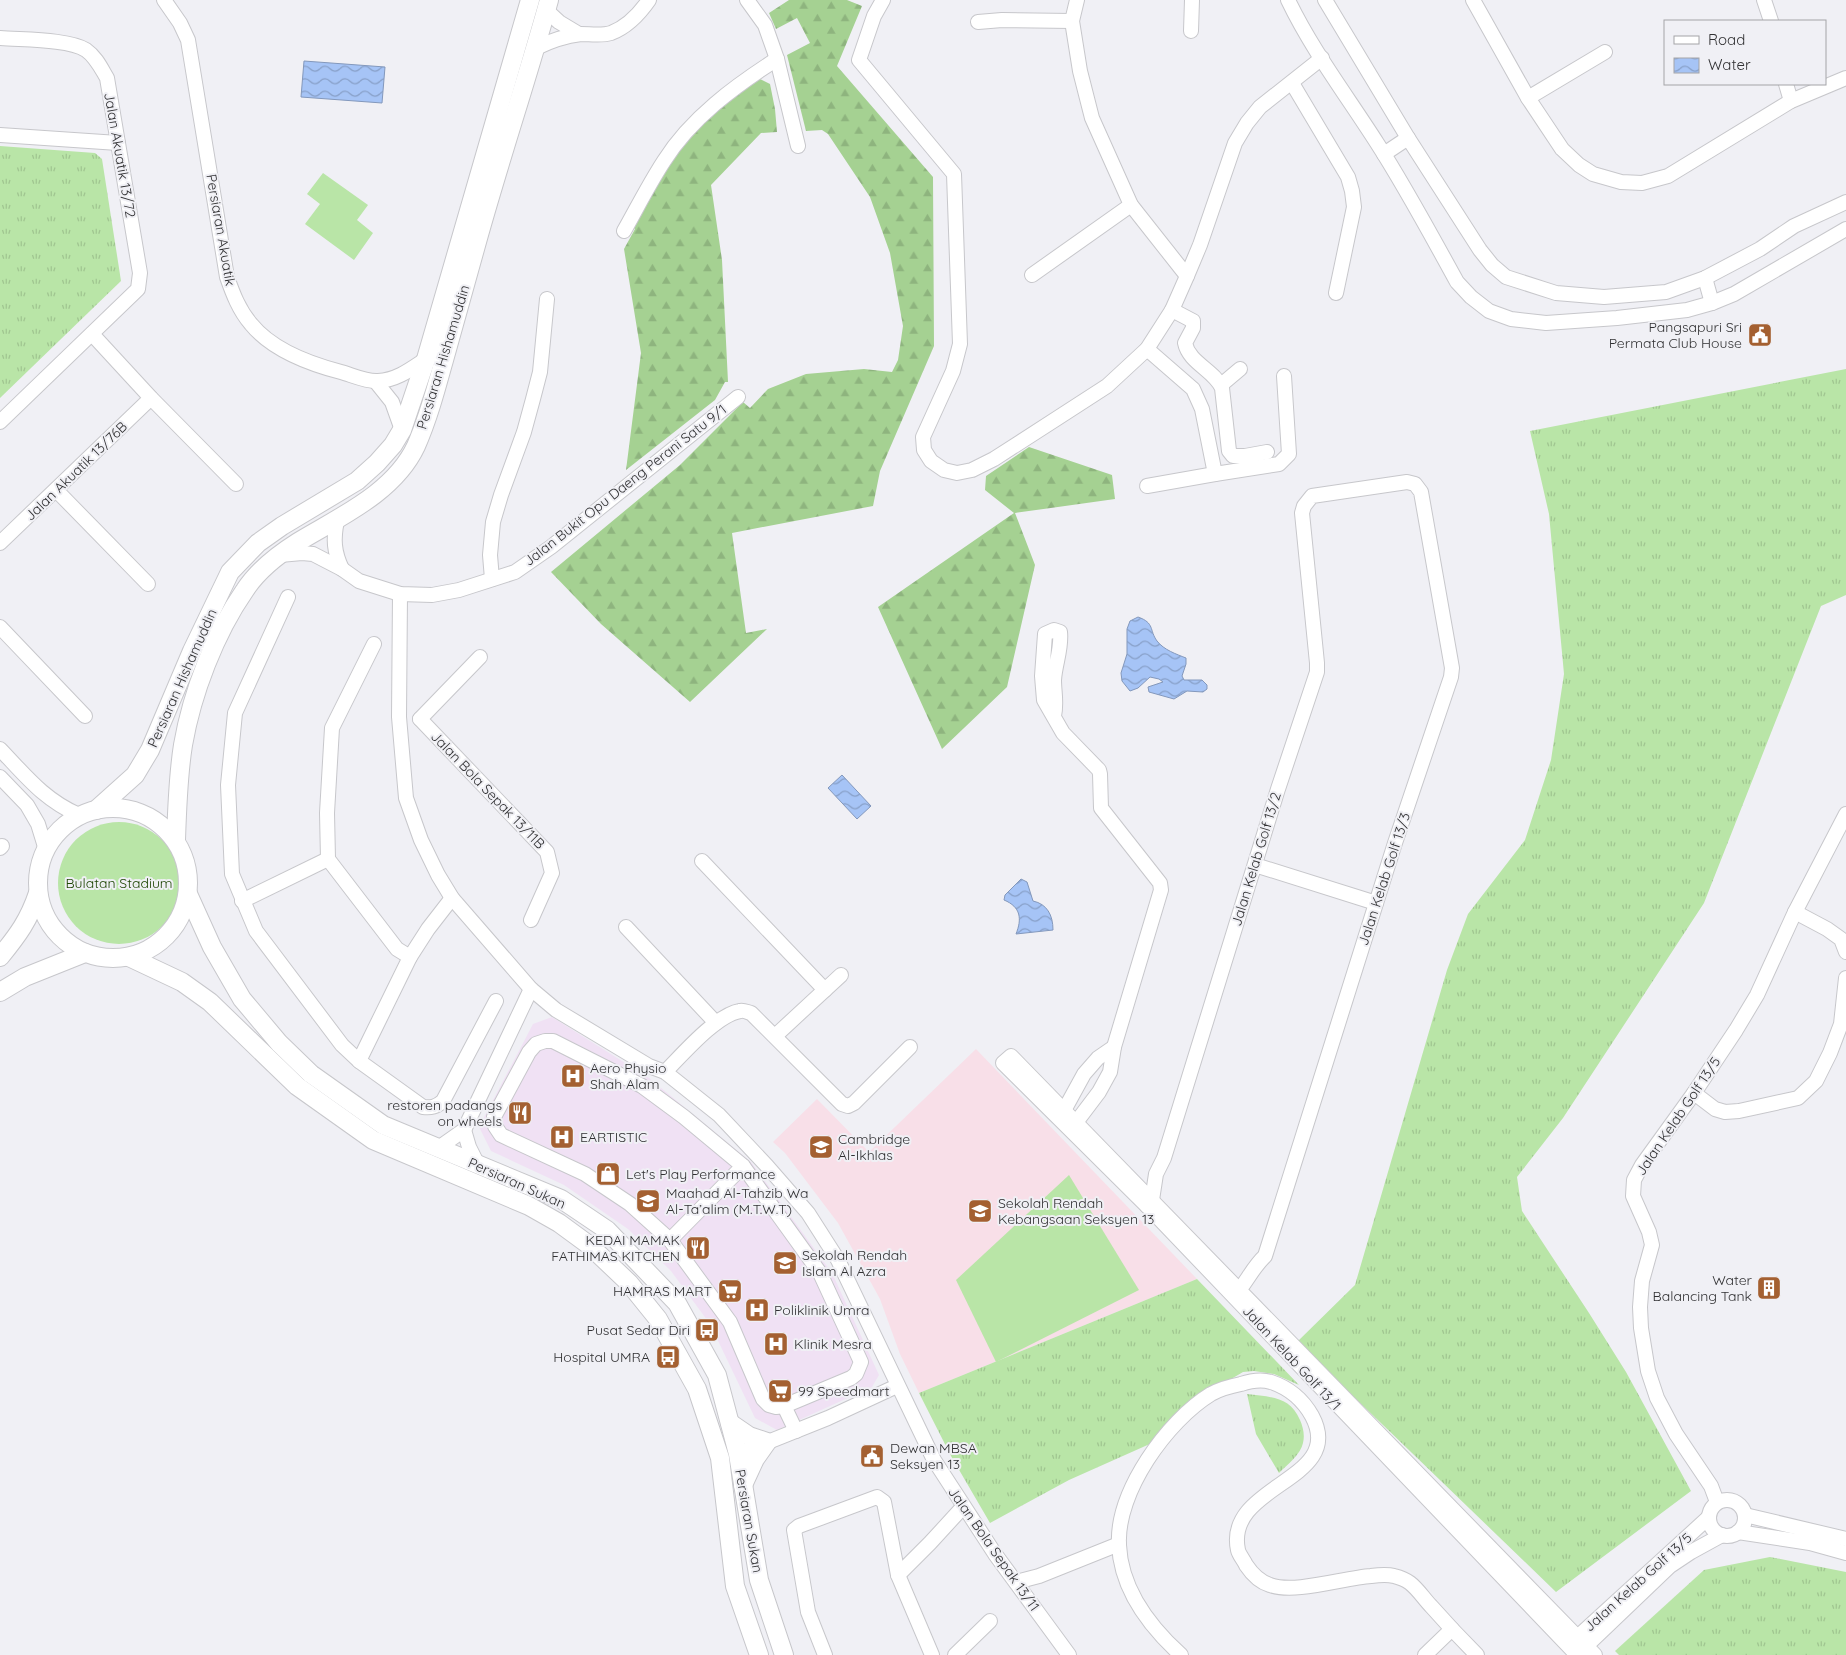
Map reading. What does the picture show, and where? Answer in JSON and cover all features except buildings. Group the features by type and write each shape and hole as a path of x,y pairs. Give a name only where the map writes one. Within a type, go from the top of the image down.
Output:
{"main road":[{"name":"Persiaran Hishamuddin","path":"96,810 135,775 150,750 192,651 230,572 258,542 357,481 393,445 402,430 426,359 530,0"},
{"name":"Persiaran Hishamuddin","path":"176,840 178,789 183,745 195,694 206,664 241,596 264,568 280,555 298,542 338,521 364,504 404,465 415,448 431,408 487,206 548,5"},
{"path":"0,957 31,914 38,893 39,871 46,850 62,828 79,815 96,810 118,808 141,813 160,824 176,840 184,857 189,875 188,894 181,916 168,935 150,949 129,957 114,959 99,958 85,954 62,939 46,918 38,893"},
{"name":"Persiaran Sukan","path":"188,894 212,947 242,999 279,1043 311,1074 383,1125 561,1199 607,1230 677,1302 716,1375 738,1454 759,1580 784,1655"},
{"path":"0,992 25,977 85,954"},
{"name":"Persiaran Sukan","path":"129,957 182,982 210,1002 297,1086 373,1140 529,1206 559,1223 589,1245 629,1283 658,1319 697,1389 720,1458 735,1586 759,1655"},
{"path":"730,1423 749,1436 767,1442 743,1485"},
{"path":"714,1439 729,1451 738,1454 730,1462 723,1480"}],"street":[{"name":"Persiaran Akuatik","path":"164,0 180,23 188,40 227,277 239,306 252,326 273,343 296,356 334,370 376,382"},
{"path":"536,48 549,42 579,34 610,34 640,12 649,0"},
{"path":"747,0 765,25 777,59 798,146"},
{"path":"883,0 874,16 859,60 954,174 960,344 953,371 923,436 924,450 931,461 944,470 957,473 972,470 994,460 1107,386 1147,349 1172,310 1187,276 1200,245 1235,143 1260,107 1322,58"},
{"path":"1077,0 1072,21 1080,71 1092,118 1131,205 1187,276"},
{"path":"1191,30 1192,0"},
{"path":"1288,0 1322,58 1384,154 1457,282 1488,311 1511,319 1546,323 1688,310 1734,294 1846,229"},
{"path":"1325,0 1408,138 1480,250 1492,265 1506,277 1556,293 1604,297 1666,292 1705,278 1760,249 1794,226 1846,202"},
{"path":"1473,0 1528,98 1562,149 1593,174 1621,182 1642,183 1668,176 1791,101 1846,78"},
{"path":"1764,0 1771,20"},
{"path":"548,5 559,22 579,34"},
{"path":"978,22 1002,20 1072,21"},
{"name":"Jalan Akuatik 13/72","path":"0,38 74,44 87,51 97,61 107,78 140,273 138,289 0,422"},
{"path":"1528,98 1605,52"},
{"path":"624,231 664,160 693,124 747,78 777,59"},
{"path":"1292,83 1348,177 1352,191 1354,207 1336,293"},
{"path":"1786,85 1791,101"},
{"path":"0,135 118,143"},
{"path":"1384,154 1408,138"},
{"path":"1032,275 1131,205"},
{"path":"1705,278 1712,303"},
{"path":"492,578 490,555 493,522 524,432 538,381 547,299"},
{"path":"1172,310 1193,322 1194,328 1185,343 1186,349 1221,385 1229,451 1234,456 1267,452"},
{"path":"92,334 151,398 236,484"},
{"path":"1147,349 1193,389 1202,409 1215,474"},
{"path":"402,430 392,402 376,382 401,375 426,359"},
{"path":"1221,385 1240,369"},
{"path":"1147,486 1279,464 1289,454 1284,376"},
{"name":"Jalan Bukit Opu Daeng Perani Satu 9/1","path":"280,555 302,552 313,554 342,569 359,581 400,594 432,595 459,590 514,572 551,547 738,396"},
{"name":"Jalan Akuatik 13/76B","path":"0,543 151,398"},
{"name":"Jalan Kelab Golf 13/2","path":"1149,1203 1156,1174 1164,1158 1278,789 1317,672 1318,663 1302,513 1304,506 1312,496 1406,482 1415,484"},
{"name":"Jalan Kelab Golf 13/3","path":"1237,1293 1254,1266 1265,1256 1394,843 1451,677 1452,668 1421,492 1415,484"},
{"path":"56,490 148,584"},
{"path":"338,521 334,533 334,545 342,569"},
{"name":"Jalan Bola Sepak 13/11","path":"400,594 398,717 406,798 421,840 438,875 452,898 531,989 556,1010 649,1066 665,1072 719,1115 808,1213 838,1260 934,1460 963,1507 1070,1655"},
{"path":"288,597 234,713 228,785 232,874 256,931 342,1045 359,1061 423,1107 431,1108 443,1101 496,1001"},
{"path":"0,627 85,716"},
{"path":"1054,716 1056,708 1054,677 1061,639 1060,632 1054,630 1046,634 1042,676 1044,700 1062,732 1099,770 1101,808 1160,883 1161,890 1114,1047 1110,1072 1099,1092 1073,1126"},
{"path":"374,644 332,728 327,813 328,859 397,949 410,957"},
{"path":"398,717 420,719 480,657"},
{"name":"Jalan Bola Sepak 13/11B","path":"420,719 547,852 552,872 531,920"},
{"path":"0,749 46,797 62,808 79,815"},
{"path":"0,777 27,805 38,824 46,850"},
{"name":"Jalan Kelab Golf 13/5","path":"1718,1502 1711,1486 1676,1434 1657,1398 1648,1372 1641,1328 1640,1307 1642,1281 1652,1244 1649,1232 1633,1196 1634,1180 1642,1165 1694,1093 1736,1030 1757,995 1795,912 1846,814"},
{"path":"242,901 328,859"},
{"path":"702,861 824,990"},
{"path":"1255,866 1376,903"},
{"path":"359,1061 410,957 428,929 452,898"},
{"path":"1795,912 1841,939 1846,952"},
{"path":"626,927 716,1023"},
{"path":"775,1036 840,975"},
{"path":"1694,1093 1714,1109 1725,1112 1739,1111 1798,1098 1816,1081 1842,1024 1846,978"},
{"path":"437,1149 464,1130 531,989"},
{"path":"665,1072 716,1023 742,1010 751,1013 842,1104 848,1106 854,1103 910,1047"},
{"path":"545,1041 553,1041 642,1086 684,1117 743,1166 820,1273 861,1362 856,1374 851,1378 784,1406 776,1407 769,1405 764,1399 730,1322 670,1240 630,1204 585,1174 501,1135 494,1126 494,1117 529,1052 536,1044 545,1041"},
{"path":"1062,1114 1084,1074 1098,1058 1114,1047"},
{"name":"Jalan Kelab Golf 13/1","path":"1003,1063 1062,1114 1580,1649"},
{"path":"642,1086 649,1066"},
{"path":"486,1082 491,1105 498,1110"},
{"path":"464,1130 469,1147 478,1164"},
{"path":"670,1240 743,1166"},
{"path":"820,1273 838,1260"},
{"path":"1181,1655 1149,1622 1133,1597 1123,1570 1119,1544 1127,1502 1136,1479 1151,1453 1169,1431 1212,1394 1231,1386 1252,1381 1270,1382 1292,1392 1308,1410 1316,1424 1318,1440 1314,1455 1301,1470 1248,1508 1237,1533 1238,1551 1249,1569 1259,1580 1271,1586 1299,1587 1354,1577 1392,1575 1409,1583 1477,1655"},
{"path":"738,1454 796,1431 897,1386"},
{"path":"784,1406 796,1431"},
{"name":"Jalan Kelab Golf 13/5","path":"1711,1486 1735,1501"},
{"path":"825,1655 808,1612 794,1530 799,1526 877,1497 881,1498 884,1502 898,1575 932,1655"},
{"path":"1735,1501 1743,1509 1745,1514 1743,1527 1738,1532 1728,1536 1722,1535 1713,1528 1709,1518 1710,1512 1718,1502 1735,1501"},
{"path":"898,1575 963,1507"},
{"path":"1745,1514 1846,1539"},
{"name":"Jalan Kelab Golf 13/5","path":"1580,1649 1709,1518"},
{"path":"1738,1532 1810,1543 1846,1553"},
{"name":"Jalan Kelab Golf 13/5","path":"1580,1649 1670,1566 1722,1535"},
{"path":"1016,1582 1039,1576 1119,1544"},
{"path":"955,1655 990,1621"},
{"path":"1425,1655 1452,1629"}],"shaded area":[{"path":"552,1017 649,1078 751,1162 832,1273 879,1375 872,1387 777,1430 755,1418 710,1324 671,1271 628,1229 564,1185 491,1151 479,1127 533,1024"},
{"name":"Sekolah Rendah Kebangsaan Seksyen 13","path":"976,1049 1197,1279 919,1393 900,1354 880,1299 838,1223 785,1153 773,1142 817,1099 869,1152"}],"green space":[{"path":"789,0 847,0 862,6 837,66 933,177 934,346 880,471 873,506 732,533 746,633 767,629 690,702 601,624 551,572 680,465 743,402 750,408 768,389 806,374 864,369 892,372 898,360 903,326 890,253 870,197 828,134 822,130 806,131 787,55 810,43 797,18 776,29 769,13"},
{"path":"760,79 770,84 777,132 761,133 711,185 722,260 728,382 725,382 715,400 626,470 641,353 624,249 635,229 631,226 665,166 689,134 732,98"},
{"path":"0,146 95,153 102,159 121,281 0,398"},
{"path":"323,173 368,205 357,220 373,233 354,260 305,224 320,204 307,194"},
{"path":"1846,369 1846,595 1821,606 1704,903 1563,1118 1517,1177 1522,1211 1626,1372 1691,1491 1556,1592 1297,1342 1355,1285 1447,970 1468,914 1525,840 1551,760 1564,674 1549,514 1530,431"},
{"path":"1029,447 1112,475 1115,499 1015,513 1035,565 1007,687 942,749 878,607 1014,513 985,490 986,476"},
{"name":"Bulatan Stadium","path":"119,822 142,826 162,840 176,860 180,883 176,906 162,926 142,940 119,944 96,940 76,926 62,906 58,883 62,860 76,840 96,826"},
{"path":"1069,1175 1139,1290 996,1362 956,1280"},
{"path":"1197,1279 1299,1385 1274,1374 1254,1371 1243,1372 1211,1391 1152,1443 1069,1480 990,1523 951,1456 919,1393"},
{"path":"1247,1394 1271,1397 1285,1402 1296,1412 1300,1420 1304,1434 1302,1447 1279,1473 1256,1434"},
{"path":"1770,1557 1846,1572 1846,1655 1619,1655 1615,1651 1704,1570"}],"water":[{"path":"304,61 385,67 382,103 301,97"},
{"path":"1138,617 1149,624 1157,641 1163,647 1186,658 1182,676 1184,680 1202,680 1207,685 1207,689 1203,692 1187,691 1174,699 1149,692 1148,687 1163,682 1150,677 1138,688 1130,691 1122,681 1121,673 1127,654 1127,629 1130,621"},
{"path":"842,775 871,806 857,819 828,788"},
{"path":"1021,879 1027,882 1033,901 1038,902 1048,911 1052,920 1053,930 1016,934 1019,914 1014,906 1004,900 1005,895"}],"place":[{"name":"Pangsapuri Sri Permata Club House","path":"1760,335"},
{"name":"Aero Physio Shah Alam","path":"573,1076"},
{"name":"restoren padangs on wheels","path":"520,1113"},
{"name":"EARTISTIC","path":"562,1137"},
{"name":"Cambridge Al-Ikhlas","path":"821,1147"},
{"name":"Let's Play Performance","path":"608,1174"},
{"name":"Maahad Al-Tahzib Wa Al-Ta’alim (M.T.W.T)","path":"648,1201"},
{"name":"Sekolah Rendah Kebangsaan Seksyen 13","path":"980,1211"},
{"name":"KEDAI MAMAK FATHIMAS KITCHEN","path":"698,1248"},
{"name":"Sekolah Rendah Islam Al Azra","path":"785,1263"},
{"name":"Water Balancing Tank","path":"1769,1288"},
{"name":"HAMRAS MART","path":"730,1291"},
{"name":"Poliklinik Umra","path":"757,1310"},
{"name":"Pusat Sedar Diri","path":"707,1330"},
{"name":"Klinik Mesra","path":"776,1344"},
{"name":"Hospital UMRA","path":"668,1357"},
{"name":"99 Speedmart","path":"780,1391"},
{"name":"Dewan MBSA Seksyen 13","path":"872,1456"}]}
